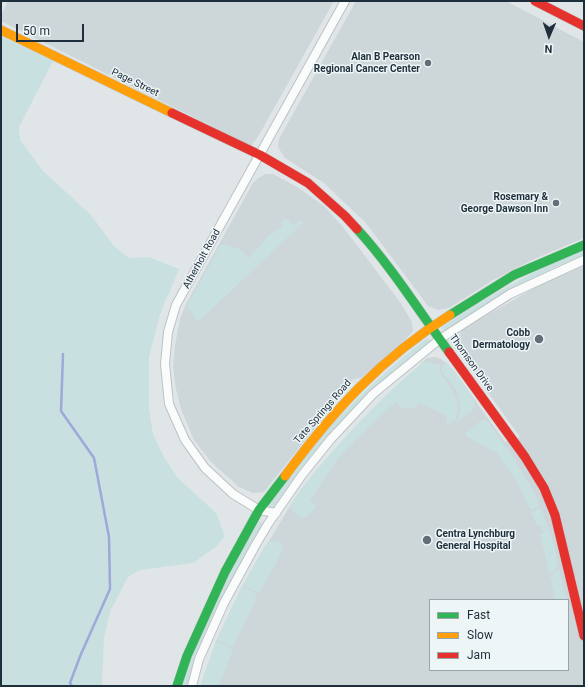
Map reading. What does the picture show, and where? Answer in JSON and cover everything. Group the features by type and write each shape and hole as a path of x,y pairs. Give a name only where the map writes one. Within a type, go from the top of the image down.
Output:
{"street":[{"name":"Atherholt Road","path":"276,513 259,510 233,494 205,468 185,440 169,404 165,364 168,332 176,306 345,1"},
{"path":"535,1 584,26"},
{"name":"Page Street","path":"1,30 112,85 260,155"},
{"name":"Thomson Drive","path":"260,155 308,183 345,216 368,242 390,270 525,457 544,488 555,515 584,636"},
{"name":"Tate Springs Road","path":"177,686 187,656 225,572 259,510 294,463 343,403 371,375 430,327 514,275 584,245"},
{"path":"192,686 199,659 224,603 268,524 302,475 330,440 368,399 440,339 510,294 584,260"},
{"name":"Atherholt Road","path":"259,510 268,524"}],"shaded area":[{"path":"8,1 334,1 259,135 251,146 1,21 1,15"},
{"path":"356,1 506,1 584,42 584,238 532,260 493,280 449,308 438,310 428,306 366,223 324,183 285,158 278,147 279,139"},
{"path":"1,36 53,61 19,127 20,140 43,171 91,215 114,246 129,258 149,257 179,269 160,314 149,357 149,409 153,434 164,457 178,478 216,513 225,536 216,547 193,563 140,570 128,577 110,612 104,638 102,686 1,686"},
{"path":"266,174 273,174 297,187 324,206 343,227 400,302 412,322 413,331 406,339 361,378 354,379 329,403 331,408 264,492 253,493 239,487 211,462 194,440 181,409 173,367 180,319 186,304 253,183 258,178"},
{"path":"285,219 289,220 293,225 300,220 303,223 198,322 187,306 221,244 240,249 249,258 270,234 282,227 281,222"},
{"path":"584,250 584,255 530,279 446,330 442,329 442,327 493,295 547,266"},
{"name":"Centra Lynchburg General Hospital","path":"584,266 584,686 201,686 216,641 233,605 249,574 290,506 333,452 378,404 427,358 435,357 441,359 452,368 505,442 520,437 460,353 456,342 462,331 545,282"},
{"path":"427,338 430,342 380,384 334,430 305,463 273,508 269,507 302,460 338,418 381,376"},
{"path":"446,361 475,403 472,411 456,423 460,414 460,404 456,389 442,370"},
{"path":"426,362 440,365 440,373 455,395 458,406 455,420 446,425 446,416 419,402 414,408 401,408 396,401 337,460 310,501 315,505 315,509 306,517 300,519 300,517 293,512 290,506 307,481 360,421 396,385 422,363"},
{"path":"482,420 488,422 510,452 540,506 531,510 517,482 497,453 466,436 465,433"},
{"path":"541,508 554,545 558,565 555,570 551,572 549,572 540,534 544,533 541,525 537,526 531,512"},
{"path":"261,521 263,524 218,608 200,649 187,686 182,686 198,643 226,581 259,522"},
{"path":"268,542 279,542 282,545 281,550 283,550 260,592 256,592 243,585 264,547"},
{"path":"559,569 566,599 556,599 550,576"},
{"path":"242,586 255,593 257,597 233,647 217,640"},
{"path":"216,641 233,649 219,686 200,686"}],"waterway":[{"path":"63,354 61,411 94,458 109,537 110,589 81,654 70,683 72,686"}],"traffic: fast":[{"path":"357,229 393,273 449,352"},
{"path":"450,315 514,275 584,245"},
{"path":"177,686 187,656 225,572 259,510 285,476"}],"traffic: slow":[{"path":"1,30 172,113"},
{"path":"285,476 321,429 360,387 402,349 450,315"}],"traffic: jam":[{"path":"535,1 584,26"},
{"path":"172,113 260,155 308,183 345,216 357,229"},
{"path":"449,352 525,457 544,488 555,515 584,636"}],"place":[{"name":"Alan B Pearson Regional Cancer Center","path":"428,63"},
{"name":"Rosemary & George Dawson Inn","path":"556,203"},
{"name":"Cobb Dermatology","path":"539,339"},
{"name":"Centra Lynchburg General Hospital","path":"427,540"}]}
